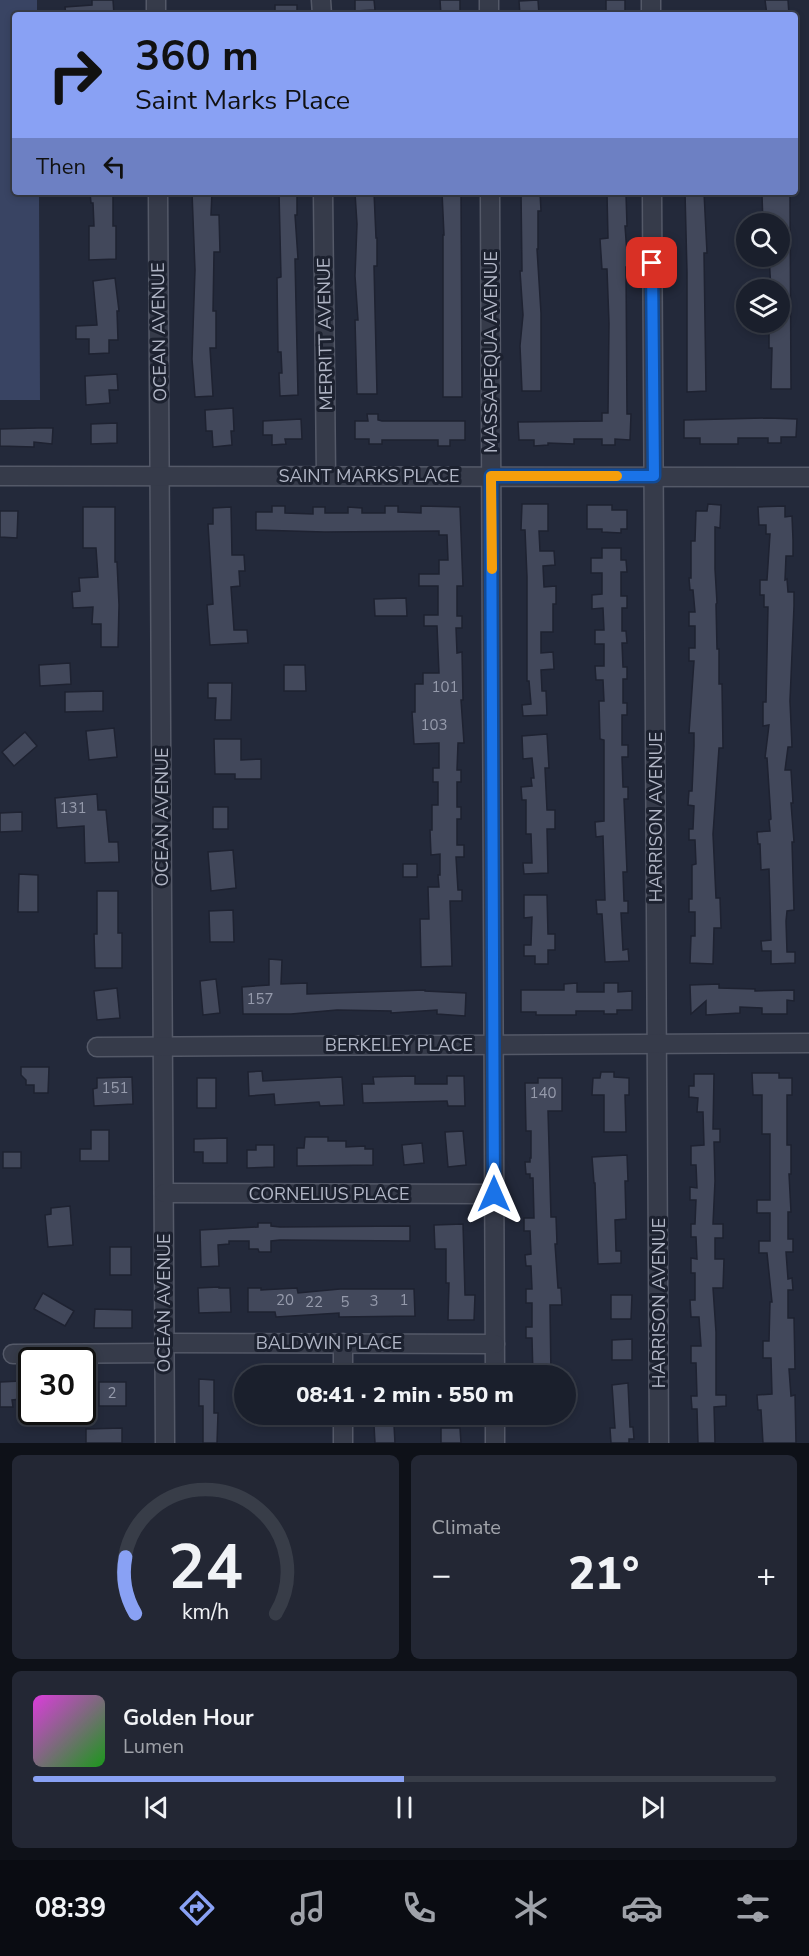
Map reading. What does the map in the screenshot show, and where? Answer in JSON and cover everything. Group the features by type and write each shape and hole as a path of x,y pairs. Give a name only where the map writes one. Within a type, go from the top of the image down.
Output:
{"street":[{"name":"OCEAN AVENUE","path":"158,195 165,1443"},
{"name":"MERRITT AVENUE","path":"323,195 326,476"},
{"name":"MASSAPEQUA AVENUE","path":"490,195 495,1365"},
{"name":"HARRISON AVENUE","path":"652,195 659,1443"},
{"name":"SAINT MARKS PLACE","path":"0,476 809,477"},
{"name":"BERKELEY PLACE","path":"97,1047 809,1043"},
{"name":"CORNELIUS PLACE","path":"164,1193 494,1194"},
{"name":"BALDWIN PLACE","path":"13,1354 343,1343 495,1344"},
{"path":"343,1343 343,1365"},
{"path":"343,1425 343,1443"},
{"path":"495,1425 495,1443"}],"water":[{"path":"0,0 37,0 37,12 12,12 12,195 39,195 40,400 0,400"}],"building":[{"path":"92,0 113,0 114,12 66,12 65,7 92,5"},
{"path":"355,0 374,0 375,10 355,11"},
{"path":"440,0 460,0 460,12 441,12"},
{"path":"538,0 539,12 520,12 519,1"},
{"path":"606,0 625,0 625,12 606,12"},
{"path":"765,0 788,0 789,12 767,12"},
{"path":"275,5 297,5 297,12 275,12"},
{"path":"90,195 113,195 116,259 89,260 89,226 94,226 93,203 91,203"},
{"path":"192,195 212,195 211,215 219,215 220,252 214,252 213,311 216,311 216,348 210,348 213,396 195,397 192,359 195,270"},
{"path":"279,195 297,195 297,215 295,215 298,259 295,259 298,395 280,396 279,373 282,373 281,352 278,352 277,278 281,277"},
{"path":"355,195 374,195 377,238 377,266 374,266 377,394 357,394 355,320 358,320 355,276 357,224"},
{"path":"442,195 461,195 462,397 443,397"},
{"path":"521,195 540,195 537,249 541,313 541,391 522,391 520,346 523,315 520,271 522,271"},
{"path":"607,195 626,195 627,414 631,414 630,440 615,439 615,445 602,445 602,439 574,439 574,444 548,443 548,445 534,446 534,440 519,440 518,422 602,421 602,413 608,413 607,269 602,269 600,239 608,238"},
{"path":"685,195 704,195 707,253 704,253 706,391 687,392"},
{"path":"762,195 790,195 791,389 771,389 772,348 769,348 769,333 790,333 790,279 770,279 770,267 790,267 790,213 763,213"},
{"path":"115,278 119,311 117,311 118,340 109,340 109,353 89,354 89,339 76,339 76,326 97,325 93,281"},
{"path":"117,374 118,390 109,390 110,403 86,405 85,376"},
{"path":"233,408 232,445 213,447 212,431 206,431 205,410"},
{"path":"367,414 378,414 378,420 382,421 465,421 465,440 450,440 450,446 438,446 438,440 382,440 382,444 369,444 369,439 355,439 355,421 368,421"},
{"path":"301,419 302,439 285,439 286,444 272,445 272,435 263,435 263,421"},
{"path":"797,419 796,437 781,437 781,443 768,443 768,438 738,438 738,444 700,444 700,438 684,438 684,420"},
{"path":"117,423 117,443 91,444 91,424"},
{"path":"53,428 52,444 34,442 34,447 0,446 0,429"},
{"path":"522,504 548,504 548,531 539,531 540,551 554,551 555,565 543,566 544,587 556,586 556,604 553,604 553,632 541,632 541,653 553,652 554,669 541,670 542,691 546,691 547,715 523,716 522,705 531,704 529,681 527,681 527,577 525,530 521,530"},
{"path":"708,504 721,505 720,528 715,527 715,569 719,684 722,684 723,748 719,748 713,834 716,898 720,898 721,928 714,928 713,964 690,963 691,936 695,936 695,912 689,912 689,899 692,899 692,865 696,864 695,840 689,840 689,829 693,829 694,806 688,805 689,791 692,791 694,746 694,733 689,733 694,661 689,661 689,648 695,648 695,626 689,626 689,612 695,612 693,590 690,590 689,578 691,578 691,541 695,541 696,511 707,511"},
{"path":"587,505 612,505 612,510 627,510 627,529 621,529 621,533 587,529"},
{"path":"272,506 285,506 285,513 313,514 313,507 325,507 325,513 348,513 348,507 362,508 362,513 385,513 385,506 398,506 398,512 421,513 421,506 460,507 463,586 457,586 457,616 462,616 462,628 456,628 457,653 462,652 463,700 461,700 464,743 458,743 457,770 461,770 461,782 457,782 457,807 461,807 461,819 457,819 457,845 464,845 464,857 456,857 458,890 462,890 462,901 450,901 452,966 421,967 420,919 429,919 428,887 439,887 438,875 440,875 440,854 431,855 430,830 432,830 432,805 438,805 438,782 433,782 433,768 439,768 439,743 414,744 412,712 415,712 415,684 423,684 423,673 439,673 437,626 424,626 424,615 438,615 438,586 419,586 419,574 439,574 439,560 448,560 447,535 439,535 439,531 256,530 256,512 272,512"},
{"path":"785,506 785,517 792,516 793,556 786,556 785,580 787,579 788,592 794,592 790,701 792,747 788,747 785,770 791,770 794,910 787,911 786,921 787,952 795,952 795,963 771,964 771,951 762,951 761,941 771,940 769,869 761,870 757,832 770,831 769,820 771,819 767,758 765,758 769,725 763,726 763,702 766,702 768,607 764,607 764,595 760,595 760,580 767,580 770,534 766,534 766,525 759,525 758,507"},
{"path":"83,507 115,507 115,562 117,562 119,605 118,647 101,647 101,624 92,624 93,607 73,608 72,592 80,591 79,578 98,577 96,548 83,548"},
{"path":"231,507 232,555 244,555 245,571 239,571 240,586 231,587 234,630 247,630 248,643 210,645 207,605 213,604 208,524 213,524 213,508"},
{"path":"0,511 18,511 17,538 0,537"},
{"path":"602,548 621,548 621,560 626,560 627,572 621,572 621,596 627,596 627,608 622,608 622,631 626,631 627,643 622,643 623,667 627,667 627,679 623,679 623,703 627,703 627,715 622,715 622,745 628,745 628,757 622,757 623,787 628,787 628,799 624,799 627,872 623,872 624,901 628,901 628,913 621,913 623,950 628,949 629,961 605,962 602,914 597,914 596,900 605,900 603,836 596,837 595,822 604,821 604,740 600,739 599,701 604,701 603,680 596,680 595,666 604,666 604,644 595,644 595,630 604,630 603,608 592,609 592,595 602,594 602,573 591,573 591,558 602,558"},
{"path":"406,598 407,616 375,616 374,599"},
{"path":"70,663 71,684 40,686 39,665"},
{"path":"284,665 305,665 306,691 284,691"},
{"path":"208,683 232,683 231,720 215,720 216,698 208,698"},
{"path":"103,691 103,711 65,712 65,692"},
{"path":"114,728 117,757 89,760 86,731"},
{"path":"25,732 37,746 14,766 2,752"},
{"path":"547,734 549,768 545,768 547,810 555,810 555,829 547,829 548,873 524,874 523,863 532,863 531,834 526,834 526,800 522,800 521,787 532,786 531,778 534,778 532,758 523,759 522,736"},
{"path":"214,739 241,739 241,760 261,759 261,779 235,779 235,774 215,774"},
{"path":"97,794 98,810 106,810 109,842 118,842 119,862 85,863 84,826 57,828 55,798"},
{"path":"213,807 228,807 228,829 213,829"},
{"path":"22,812 22,831 0,832 0,813"},
{"path":"233,850 236,888 211,891 208,852"},
{"path":"403,864 417,864 417,877 403,877"},
{"path":"19,874 38,875 38,912 18,912"},
{"path":"97,891 118,891 118,933 122,933 122,968 95,968 94,934 97,934"},
{"path":"524,895 547,895 548,934 555,934 555,950 548,950 548,964 535,964 535,956 524,956 524,945 531,945 532,917 524,918"},
{"path":"233,910 234,942 210,942 209,911"},
{"path":"269,959 282,960 281,984 307,983 307,994 425,990 466,993 465,1016 437,1014 437,1010 391,1013 391,1011 337,1010 291,1014 243,1014 242,987 269,985"},
{"path":"216,979 220,1013 203,1015 200,981"},
{"path":"577,983 577,992 604,992 604,983 618,983 618,992 632,991 632,1010 617,1010 617,1014 604,1014 604,1011 576,1011 576,1015 536,1015 536,1012 521,1012 521,990 564,990 564,984"},
{"path":"719,984 719,988 755,989 755,991 794,990 794,1001 787,1000 787,1014 762,1014 762,1008 740,1007 740,1013 706,1015 706,1001 691,1014 690,985"},
{"path":"117,988 120,1018 97,1020 94,991"},
{"path":"21,1067 49,1067 48,1093 34,1093 34,1085 26,1085 26,1080 21,1075"},
{"path":"262,1071 263,1081 342,1077 344,1105 320,1106 319,1102 275,1105 274,1094 249,1096 248,1072"},
{"path":"601,1072 614,1072 614,1077 629,1078 629,1095 625,1095 626,1132 604,1132 604,1095 592,1095 593,1078 600,1078"},
{"path":"752,1073 779,1073 779,1078 792,1078 792,1095 787,1095 787,1145 791,1145 791,1174 789,1174 791,1212 788,1212 788,1239 793,1239 793,1252 786,1252 788,1279 792,1278 793,1290 788,1290 788,1318 794,1318 795,1369 789,1369 791,1396 795,1395 796,1443 763,1443 761,1410 758,1410 757,1395 772,1394 771,1358 763,1358 763,1341 769,1341 770,1302 772,1302 767,1253 759,1253 759,1241 770,1241 770,1213 757,1213 757,1200 770,1200 770,1134 762,1134 762,1095 753,1095"},
{"path":"694,1074 714,1074 713,1129 720,1129 720,1142 714,1142 713,1224 723,1224 723,1238 715,1238 715,1259 724,1259 723,1288 713,1288 716,1395 726,1395 726,1406 714,1407 715,1443 698,1443 697,1409 692,1409 691,1396 697,1396 696,1363 691,1363 691,1346 701,1346 699,1317 691,1317 690,1300 695,1300 695,1273 691,1273 691,1258 697,1259 696,1237 691,1237 691,1224 695,1224 696,1200 690,1200 690,1187 697,1188 696,1165 691,1165 691,1146 704,1145 703,1112 697,1112 698,1098 689,1097 689,1086 694,1086"},
{"path":"415,1076 415,1084 447,1084 447,1076 464,1076 465,1106 448,1106 447,1101 363,1103 362,1084 374,1084 373,1077"},
{"path":"132,1077 133,1104 94,1106 93,1089 97,1088 97,1078"},
{"path":"197,1078 216,1078 216,1108 197,1108"},
{"path":"538,1078 562,1078 562,1111 548,1111 551,1217 556,1217 558,1288 561,1288 562,1305 550,1305 551,1365 533,1365 532,1338 526,1338 526,1327 532,1327 532,1303 526,1303 526,1289 532,1289 531,1266 526,1266 525,1255 531,1254 530,1231 524,1231 524,1218 534,1218 533,1178 530,1178 530,1174 526,1174 525,1162 530,1162 531,1158 531,1131 526,1131 525,1083 538,1083"},
{"path":"91,1130 109,1130 109,1161 80,1161 80,1149 91,1149"},
{"path":"463,1131 466,1165 448,1167 445,1132"},
{"path":"305,1137 328,1137 328,1141 346,1141 346,1147 365,1146 365,1149 373,1149 373,1165 297,1166 297,1148 304,1148"},
{"path":"227,1138 227,1163 203,1163 203,1152 194,1152 194,1139"},
{"path":"422,1143 424,1163 404,1165 402,1145"},
{"path":"256,1145 274,1145 274,1167 247,1168 247,1150 256,1150"},
{"path":"3,1152 21,1152 21,1168 3,1168"},
{"path":"627,1155 626,1219 615,1220 616,1251 621,1251 621,1263 598,1264 592,1157"},
{"path":"70,1206 73,1245 48,1247 45,1215 51,1214 51,1208"},
{"path":"258,1223 271,1223 271,1226 280,1227 410,1226 410,1241 280,1240 271,1241 271,1252 259,1252 258,1249 249,1249 249,1241 229,1241 229,1244 218,1245 219,1266 201,1267 200,1230 258,1227"},
{"path":"463,1224 465,1295 475,1295 474,1320 448,1320 449,1283 446,1283 446,1249 435,1249 434,1225"},
{"path":"110,1247 131,1247 131,1275 110,1275"},
{"path":"198,1288 230,1288 231,1312 199,1313"},
{"path":"248,1288 261,1288 261,1290 297,1288 298,1293 340,1289 414,1289 415,1316 339,1317 339,1313 276,1317 275,1312 248,1312"},
{"path":"43,1293 74,1311 65,1326 34,1309"},
{"path":"611,1295 632,1295 631,1319 611,1319"},
{"path":"95,1309 132,1310 132,1328 94,1328"},
{"path":"632,1339 632,1360 612,1360 612,1340"},
{"path":"199,1379 214,1380 214,1413 218,1413 217,1443 203,1443 203,1406 199,1406"},
{"path":"18,1381 18,1399 12,1400 13,1407 0,1407 0,1382"},
{"path":"99,1382 126,1382 126,1406 99,1406"},
{"path":"628,1383 630,1427 633,1427 634,1439 629,1439 629,1443 611,1443 610,1428 615,1428 612,1385"},
{"path":"374,1425 394,1425 395,1443 375,1443"},
{"path":"122,1428 122,1443 86,1443 86,1429"},
{"path":"441,1428 460,1428 461,1443 441,1443"}],"slow traffic":[{"path":"492,569 491,476 617,476"}],"route":[{"path":"494,1194 491,476 654,476 652,263"}]}
